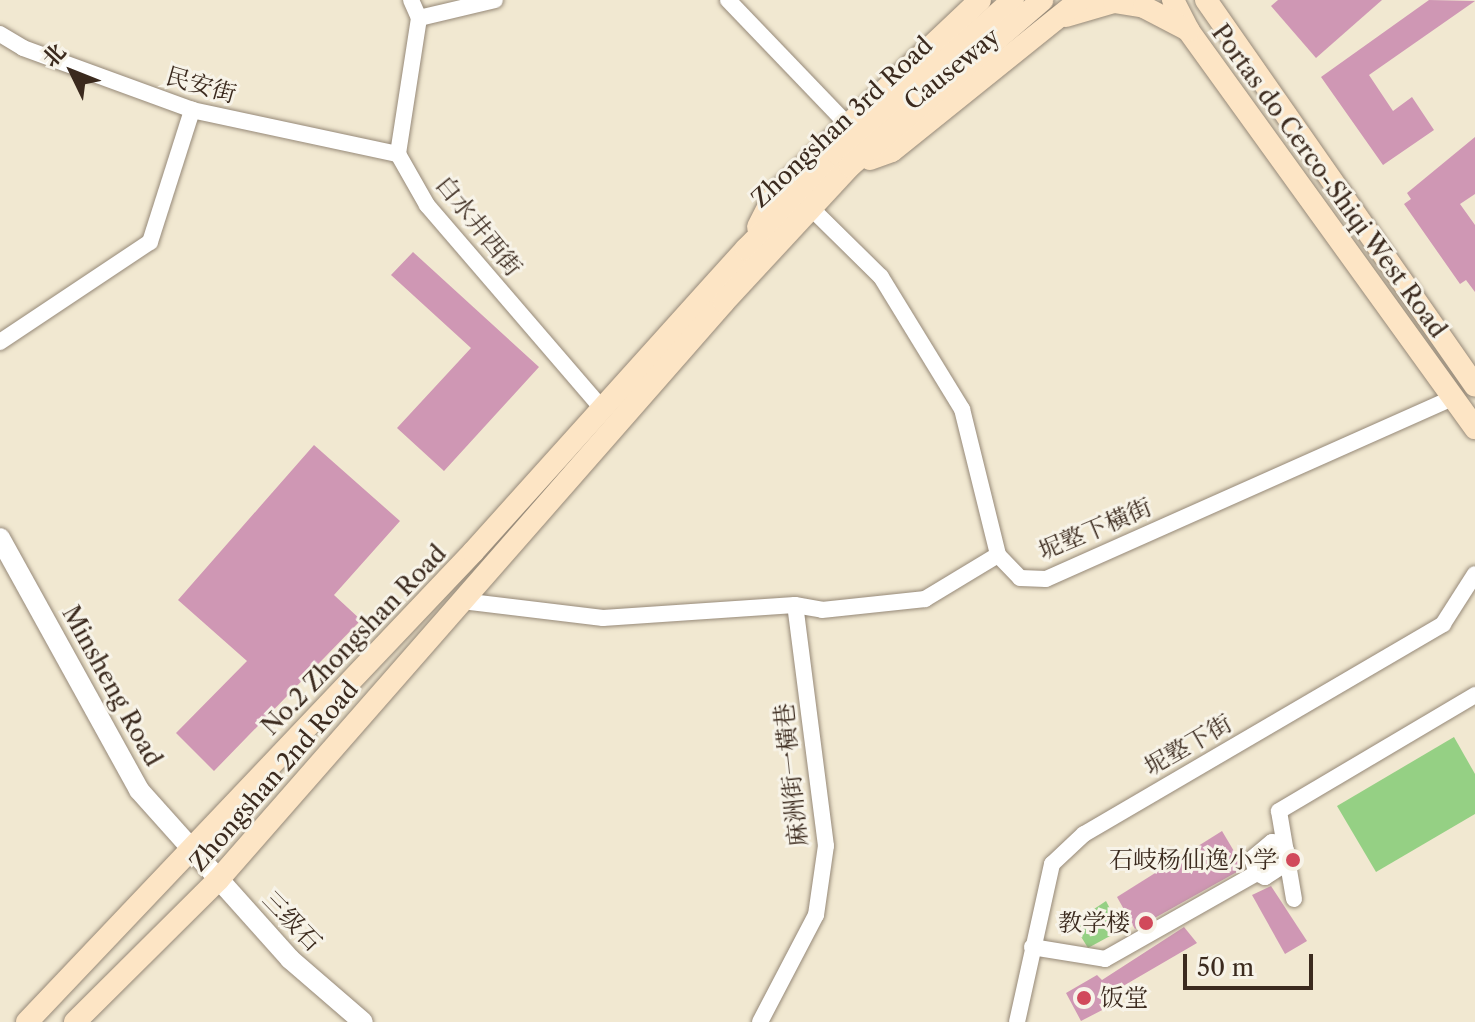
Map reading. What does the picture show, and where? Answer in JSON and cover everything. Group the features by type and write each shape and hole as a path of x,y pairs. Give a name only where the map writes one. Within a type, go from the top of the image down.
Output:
{"main road":[{"name":"Causeway","path":"746,249 775,194 846,123 980,0"},
{"name":"Zhongshan 3rd Road","path":"717,295 746,249 839,155 1013,0"},
{"name":"Zhongshan 3rd Road","path":"717,295 811,208 850,166 1042,0"},
{"name":"Causeway","path":"850,166 892,151 1080,0"},
{"name":"Portas do Cerco-Shiqi West Road","path":"1173,0 1188,30 1475,428"},
{"path":"1054,20 1114,2 1144,7 1188,30"},
{"name":"Portas do Cerco-Shiqi West Road","path":"1211,5 1475,385"},
{"name":"No.2 Zhongshan Road","path":"27,1022 473,552 601,407 717,295"},
{"name":"Zhongshan 2nd Road","path":"75,1022 218,880 462,601 717,295"}],"street":[{"path":"398,154 419,18 411,0"},
{"path":"419,18 495,0"},
{"path":"728,0 846,123"},
{"name":"民安街","path":"0,34 23,48 192,110 398,154"},
{"path":"0,342 150,242 192,110"},
{"name":"白水井西街","path":"398,154 427,205 601,407"},
{"path":"462,601 603,618 795,605 822,610 925,599 998,555 962,409 881,277 811,208"},
{"name":"坭墪下橫街","path":"998,555 1020,578 1046,579 1453,398"},
{"name":"Minsheng Road","path":"0,538 139,790 190,850"},
{"name":"坭墪下街","path":"1017,1022 1052,864 1084,834 1443,624 1475,574"},
{"name":"麻洲街一橫巷","path":"760,1022 816,915 826,846 795,605"},
{"path":"1294,899 1279,811 1475,695"},
{"path":"1272,842 1287,856 1265,877 1257,873 1252,859 1257,850 1272,842"},
{"name":"三级石","path":"190,850 290,959 363,1022"},
{"path":"1032,947 1105,959 1257,873"}],"green space":[{"path":"1454,737 1475,774 1475,814 1376,872 1337,806"},
{"path":"1106,901 1121,930 1088,948 1072,922 1087,914 1098,931 1088,913"}],"building":[{"path":"1278,0 1382,0 1316,58 1271,6"},
{"path":"1429,0 1475,1 1369,75 1393,111 1412,97 1434,130 1383,165 1321,77"},
{"path":"1475,137 1475,194 1460,204 1475,225 1475,292 1466,280 1460,284 1404,204 1411,199 1407,193"},
{"path":"413,252 539,367 444,471 397,428 471,348 391,275"},
{"path":"314,445 400,521 334,595 361,620 214,771 176,733 247,661 178,600"},
{"path":"1222,831 1244,868 1135,929 1117,897"},
{"path":"1271,886 1307,941 1285,954 1252,895"},
{"path":"1184,927 1197,943 1106,996 1110,1006 1081,1021 1066,993 1097,975 1102,980"}],"place":[{"name":"石岐杨仙逸小学","path":"1293,860"},
{"name":"教学楼","path":"1146,923"},
{"name":"饭堂","path":"1084,998"}]}
